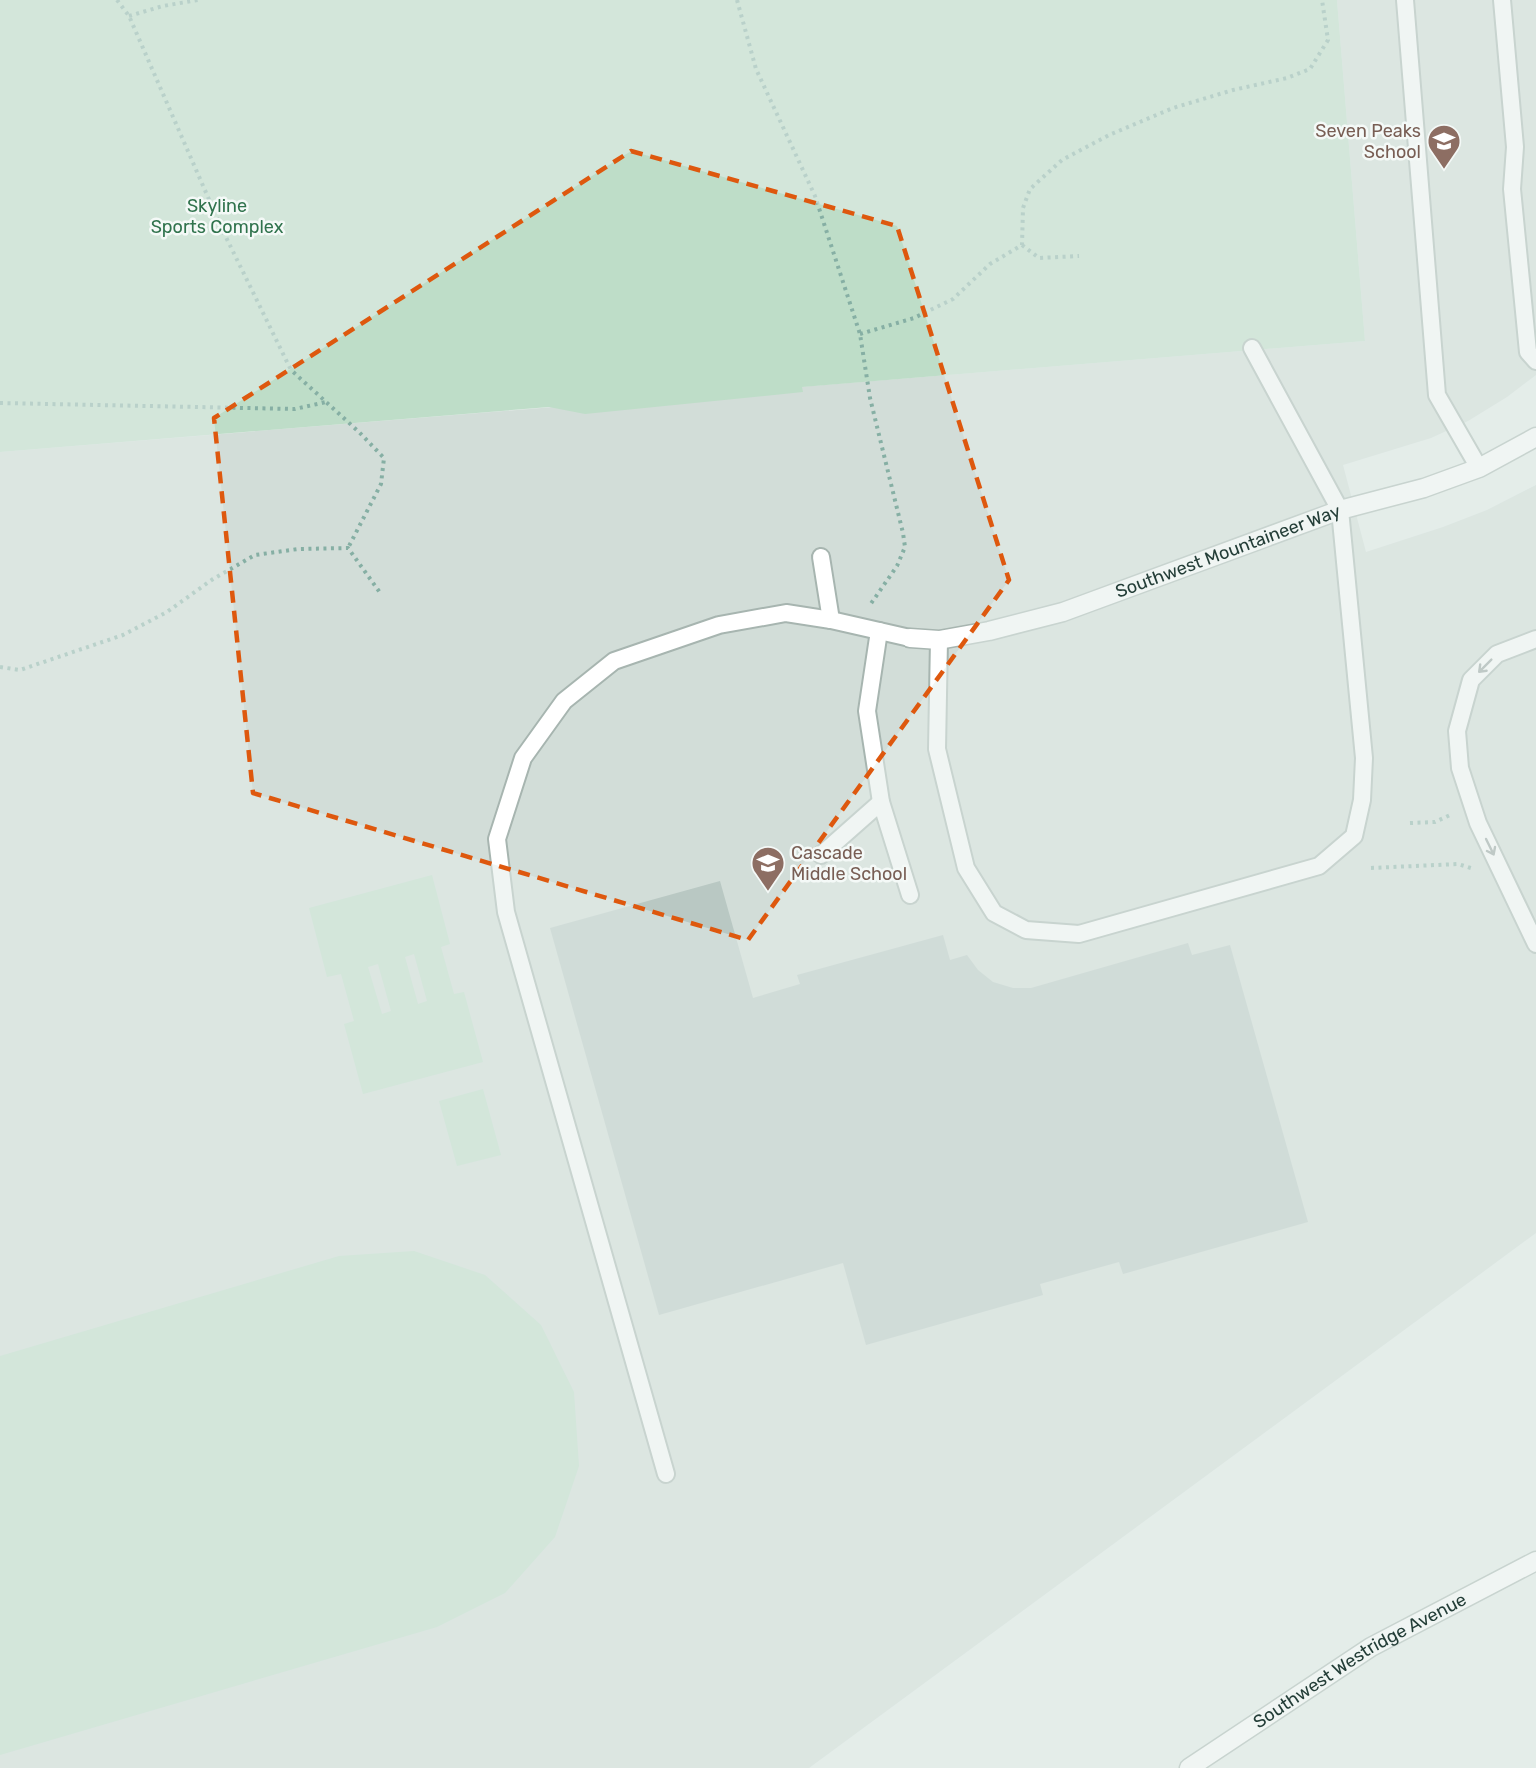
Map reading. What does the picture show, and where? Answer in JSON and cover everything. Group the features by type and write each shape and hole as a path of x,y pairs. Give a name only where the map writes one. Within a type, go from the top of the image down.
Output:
{"street":[{"name":"Southwest Mountaineer Way","path":"910,638 939,640 989,632 1063,612 1340,510 1424,488 1479,468 1536,437"},
{"name":"Southwest Westridge Avenue","path":"1189,1768 1371,1647 1536,1561"}],"lane":[{"path":"1406,0 1437,395 1479,468"},
{"path":"1502,0 1515,147 1512,189 1528,352 1536,362"},
{"path":"939,640 937,748 966,868 994,913 1026,930 1079,934 1319,866 1354,836 1362,800 1364,758 1340,510 1252,348"},
{"path":"821,557 831,620"},
{"path":"666,1474 506,912 497,839 523,758 564,701 614,661 718,625 786,614 831,620 910,638"},
{"path":"879,631 867,711 881,802 910,895"},
{"path":"1536,639 1497,654 1471,680 1457,731 1460,768 1478,823 1536,944"},
{"path":"821,855 881,802"}],"path":[{"path":"117,0 129,16 221,227 291,370 384,458 381,484 348,548"},
{"path":"129,16 163,6 198,0"},
{"path":"737,0 756,69 815,196 860,334 870,398 903,533 905,547 897,567 856,626"},
{"path":"1022,245 1023,208 1030,189 1062,160 1109,135 1173,108 1233,90 1287,78 1310,69 1328,40 1322,0"},
{"path":"860,334 914,318 954,299 990,264 1022,245"},
{"path":"1022,245 1039,258 1079,256"},
{"path":"0,402 295,409 327,402"},
{"path":"348,548 381,594"},
{"path":"0,667 20,670 123,635 167,612 213,579 255,555 298,549 348,548"},
{"path":"1410,823 1435,822 1452,814 1456,809"},
{"path":"1371,868 1458,864 1483,872"}],"highlighted area":[{"path":"631,151 897,226 1009,580 748,940 253,793 214,418"}],"shaded area":[{"name":"Cascade Middle School","path":"1337,0 1536,0 1536,375 1507,397 1468,421 1431,438 1343,465 1366,552 1487,510 1536,485 1536,1233 809,1768 0,1768 0,452 1365,341"}],"green space":[{"name":"Skyline Sports Complex","path":"0,0 1337,0 1365,341 802,387 803,392 585,414 549,407 0,452"},
{"path":"432,875 450,944 441,947 454,994 464,992 483,1062 363,1094 344,1024 354,1021 341,974 327,977 309,908","holes":["414,954 427,1001 418,1004 405,957","378,964 391,1011 382,1014 368,967"]},
{"path":"483,1089 501,1155 457,1166 439,1101"},
{"path":"414,1251 485,1275 541,1325 574,1392 579,1466 555,1537 505,1593 437,1627 0,1755 0,1356 339,1256"}],"building":[{"path":"720,881 753,998 800,984 797,975 943,935 950,960 967,955 978,970 993,982 1013,988 1031,988 1188,943 1192,955 1230,945 1308,1222 1123,1274 1119,1262 1040,1284 1043,1295 866,1345 843,1263 659,1315 550,928"}],"place":[{"name":"Seven Peaks School","path":"1444,170"},
{"name":"Cascade Middle School","path":"768,892"}]}
